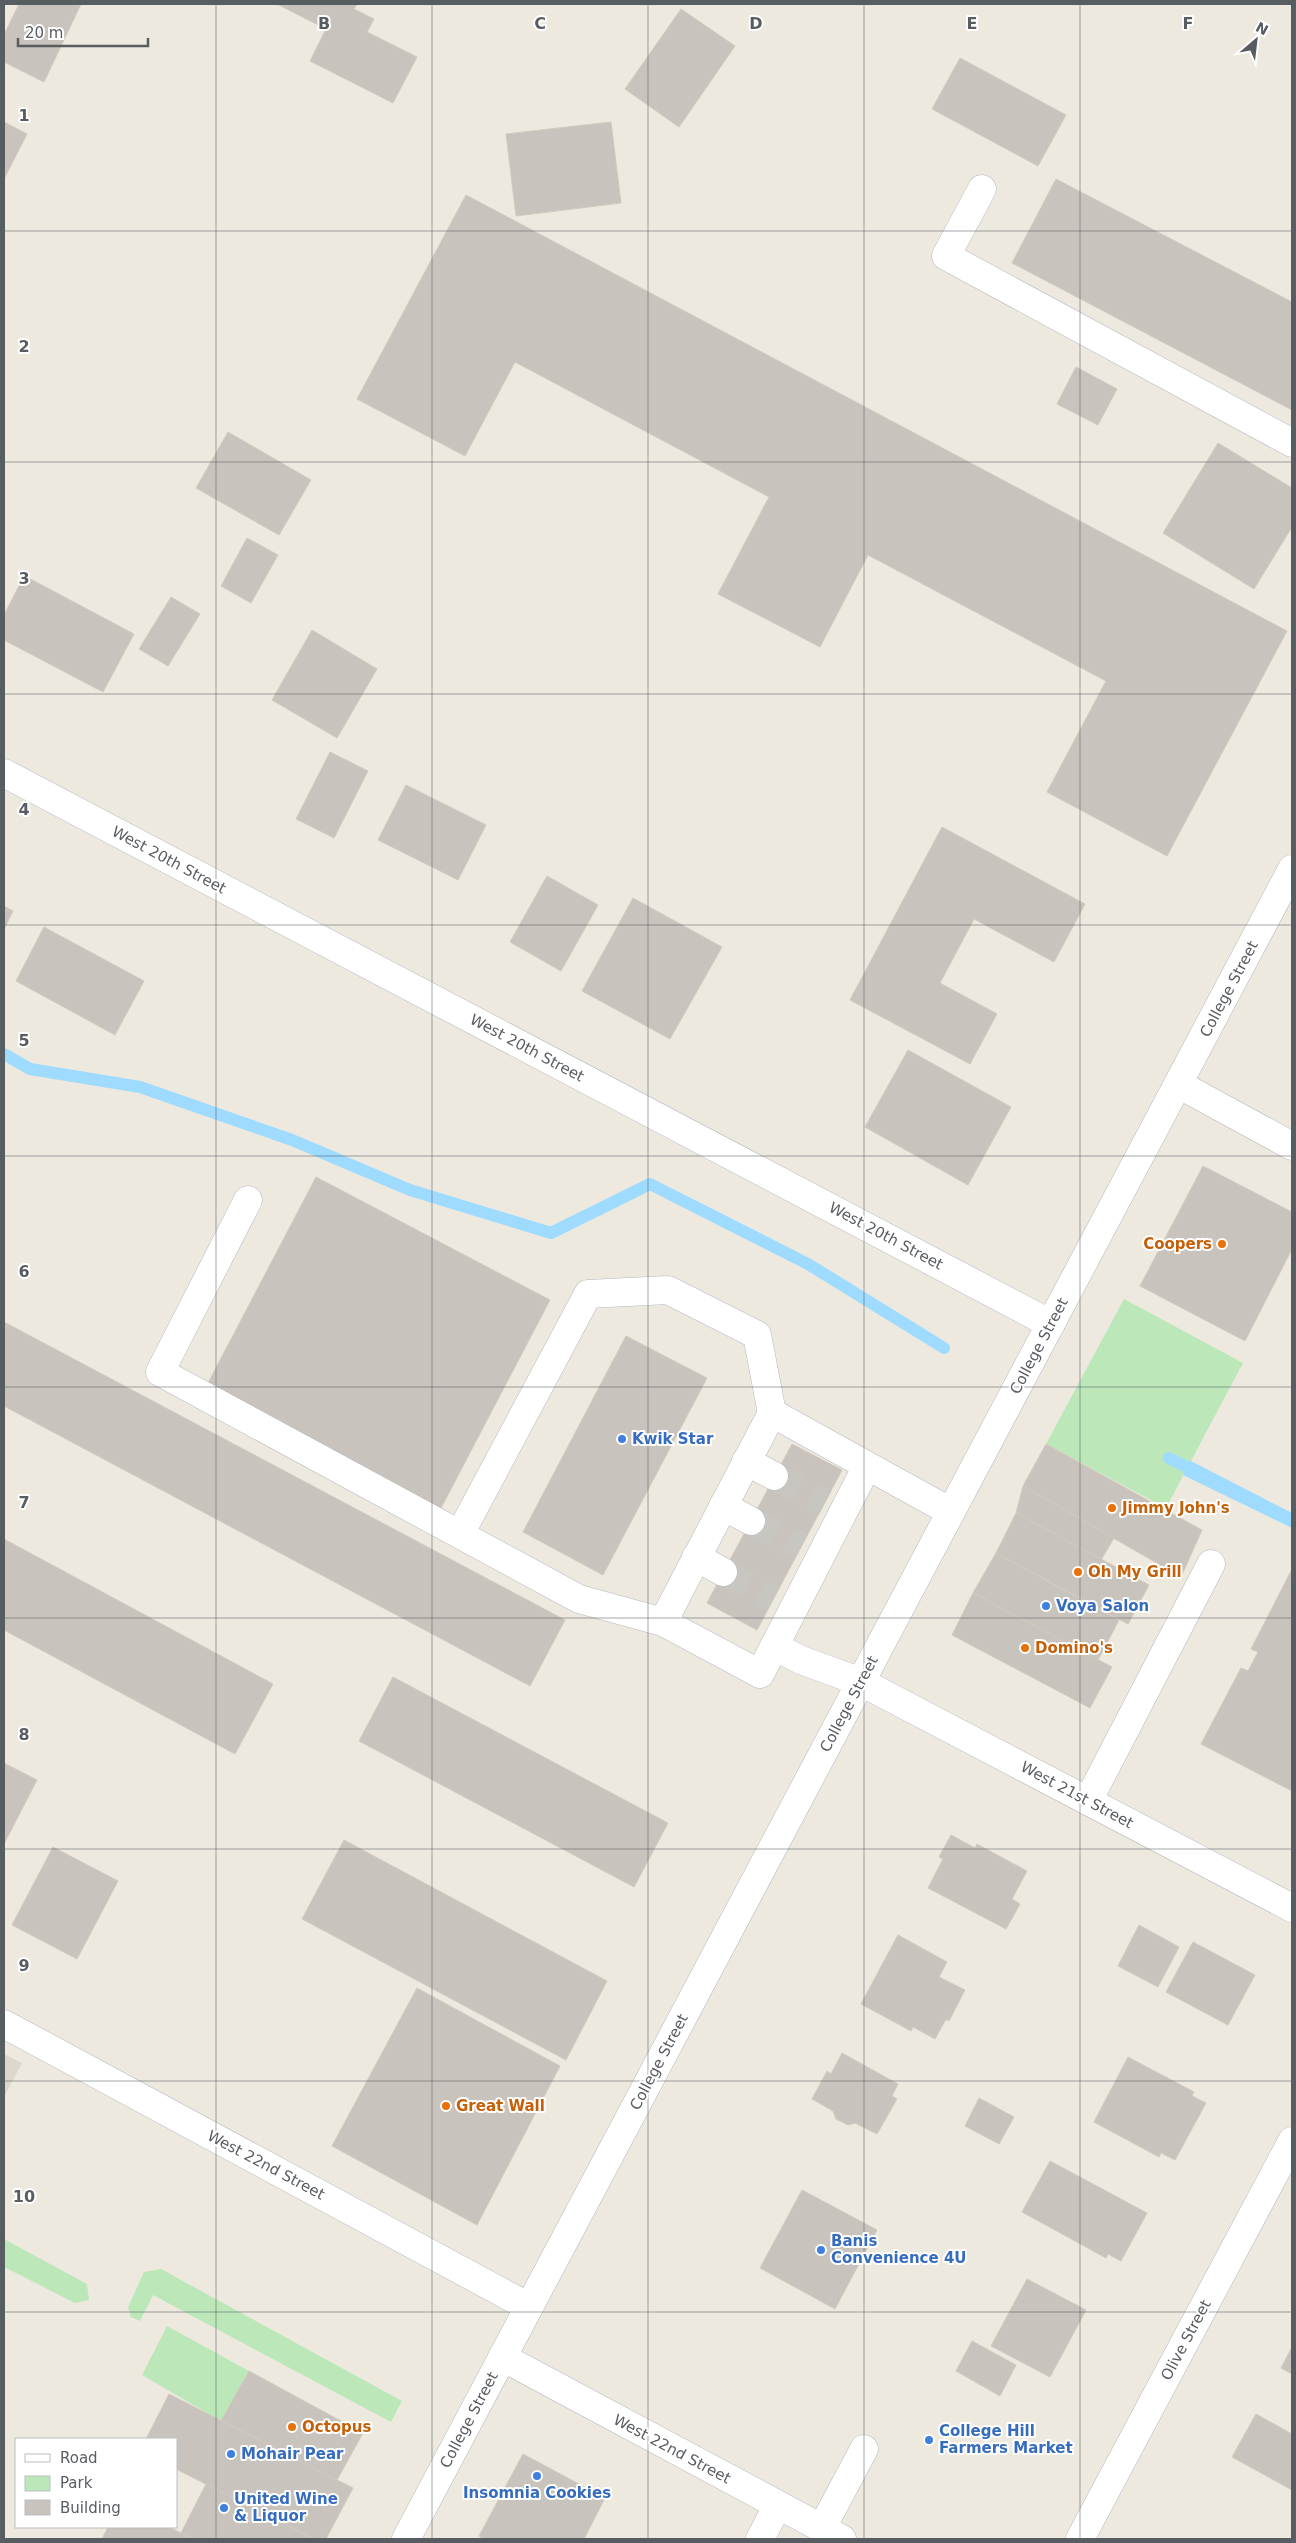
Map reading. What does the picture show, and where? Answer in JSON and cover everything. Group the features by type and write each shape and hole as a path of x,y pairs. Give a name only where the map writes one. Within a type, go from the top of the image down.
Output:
{"street":[{"path":"982,189 946,256 1292,443"},
{"name":"West 20th Street","path":"4,774 1050,1324"},
{"name":"College Street","path":"406,2539 1292,869"},
{"path":"1178,1084 1292,1146"},
{"path":"248,1200 160,1372 579,1599 663,1622 760,1674 774,1646 783,1604 834,1508 867,1466"},
{"path":"460,1534 588,1294 668,1290 757,1335 772,1413 663,1622"},
{"path":"772,1413 951,1512"},
{"path":"746,1461 774,1476"},
{"path":"723,1506 751,1520"},
{"path":"696,1557 723,1572"},
{"path":"1088,1801 1211,1564"},
{"name":"West 21st Street","path":"774,1646 801,1660 861,1682 1292,1908"},
{"name":"West 22nd Street","path":"4,2024 529,2307"},
{"name":"Olive Street","path":"1080,2539 1292,2141"},
{"name":"West 22nd Street","path":"502,2357 832,2534"},
{"path":"832,2534 864,2450"},
{"path":"760,2539 778,2505"}],"shaded area":[{"path":"4,2054 22,2063 4,2097"}],"green space":[{"path":"1124,1299 1243,1363 1166,1508 1046,1444"},
{"path":"4,2239 87,2284 89,2300 75,2303 4,2267"},
{"path":"161,2269 402,2401 391,2422 153,2295 140,2321 131,2317 128,2307 144,2272"},
{"path":"167,2326 249,2371 221,2421 142,2375"}],"water":[{"path":"1189,1460 1292,1513 1292,1528 1183,1475"}],"building":[{"path":"19,4 81,4 44,82 4,62 4,35"},
{"path":"277,4 357,4 354,9 374,19 367,32 417,57 393,103 310,61 326,29"},
{"path":"681,9 735,46 679,127 625,89"},
{"path":"960,58 1066,115 1038,166 932,109"},
{"path":"4,122 27,134 4,179"},
{"path":"611,122 621,203 516,216 506,134"},
{"path":"1056,179 1292,302 1292,410 1012,263"},
{"path":"466,195 1287,631 1167,856 1047,792 1106,681 868,555 820,647 718,594 769,497 515,362 465,456 357,399"},
{"path":"1076,367 1117,389 1098,425 1057,404"},
{"path":"228,432 311,480 279,535 196,488"},
{"path":"1218,443 1292,488 1292,527 1254,589 1163,533"},
{"path":"247,538 278,555 251,603 221,586"},
{"path":"21,574 134,634 103,692 4,640 4,615 19,586"},
{"path":"171,597 200,614 168,666 139,649"},
{"path":"312,630 377,669 337,738 272,700"},
{"path":"330,752 368,771 334,838 296,819"},
{"path":"406,785 486,825 458,880 378,840"},
{"path":"942,827 1085,904 1054,962 974,919 940,983 997,1014 970,1064 850,1000"},
{"path":"547,876 598,905 561,971 510,942"},
{"path":"633,898 722,947 670,1039 582,991"},
{"path":"4,906 13,911 4,929"},
{"path":"44,927 144,981 115,1035 16,981"},
{"path":"908,1050 1011,1107 968,1185 865,1127"},
{"path":"1203,1166 1292,1212 1292,1249 1245,1341 1140,1286"},
{"path":"316,1177 550,1300 440,1510 206,1387"},
{"path":"4,1322 565,1620 530,1686 4,1406"},
{"path":"626,1336 707,1378 603,1575 523,1532"},
{"path":"792,1444 842,1470 757,1630 707,1603"},
{"name":"Jimmy John's","path":"1046,1444 1202,1530 1181,1577 1023,1486"},
{"path":"1023,1486 1114,1538 1101,1560 1016,1513"},
{"name":"Oh My Grill","path":"1016,1513 1149,1585 1128,1624 996,1553"},
{"path":"4,1539 273,1684 235,1754 4,1630"},
{"name":"Voya Salon","path":"996,1553 1119,1620 1098,1660 973,1593"},
{"path":"1291,1571 1292,1791 1201,1744 1241,1668 1248,1671 1258,1652 1251,1649"},
{"name":"Domino's","path":"973,1593 1112,1667 1090,1708 952,1635"},
{"path":"393,1677 668,1823 634,1887 359,1741"},
{"path":"4,1763 37,1780 4,1844"},
{"path":"951,1835 975,1848 977,1844 1027,1871 1012,1899 1020,1904 1006,1929 928,1888 943,1859 939,1857"},
{"path":"344,1840 607,1981 566,2060 302,1919"},
{"path":"53,1847 118,1881 77,1959 12,1925"},
{"path":"1139,1925 1179,1947 1158,1987 1118,1966"},
{"path":"898,1935 947,1962 939,1977 965,1990 949,2021 946,2019 935,2039 913,2027 911,2031 861,2004"},
{"path":"1193,1942 1255,1975 1228,2025 1166,1992"},
{"name":"Great Wall","path":"417,1988 560,2066 477,2225 332,2146"},
{"path":"842,2053 898,2084 892,2096 897,2099 877,2134 855,2123 848,2125 836,2119 833,2111 812,2099 827,2071 831,2074"},
{"path":"1128,2057 1194,2092 1192,2096 1206,2103 1175,2160 1161,2153 1159,2157 1094,2122"},
{"path":"979,2098 1014,2117 999,2144 965,2126"},
{"path":"1050,2161 1147,2213 1121,2261 1108,2254 1106,2258 1022,2212"},
{"path":"802,2190 877,2230 835,2309 760,2268"},
{"path":"1027,2279 1086,2310 1050,2377 991,2346"},
{"path":"972,2341 1016,2365 1000,2396 956,2371"},
{"path":"1292,2347 1292,2374 1281,2368"},
{"name":"Octopus","path":"249,2371 363,2433 337,2480 221,2421"},
{"name":"Mohair Pear","path":"169,2394 353,2488 326,2539 314,2539 178,2470 178,2438 147,2438"},
{"path":"1256,2414 1292,2434 1292,2490 1232,2457"},
{"name":"Insomnia Cookies","path":"523,2454 605,2498 584,2539 483,2539 479,2536"},
{"name":"United Wine & Liquor","path":"206,2484 314,2539 193,2539 181,2533"},
{"path":"108,2528 171,2528 193,2539 102,2539"}],"waterway":[{"path":"4,1054 30,1069 140,1087 292,1140 410,1190 551,1233 650,1184 808,1264 944,1348"},
{"path":"1169,1458 1200,1474"}],"tunnel":[{"path":"774,1476 825,1503"},
{"path":"751,1521 801,1547"},
{"path":"723,1572 773,1599"}],"place":[{"name":"Coopers","path":"1222,1244"},
{"name":"Kwik Star","path":"622,1439"},
{"name":"Jimmy John's","path":"1112,1508"},
{"name":"Oh My Grill","path":"1078,1572"},
{"name":"Voya Salon","path":"1046,1606"},
{"name":"Domino's","path":"1025,1648"},
{"name":"Great Wall","path":"446,2106"},
{"name":"Banis Convenience 4U","path":"821,2250"},
{"name":"Octopus","path":"292,2427"},
{"name":"College Hill Farmers Market","path":"929,2440"},
{"name":"Mohair Pear","path":"231,2454"},
{"name":"Insomnia Cookies","path":"537,2476"},
{"name":"United Wine & Liquor","path":"224,2508"}]}
